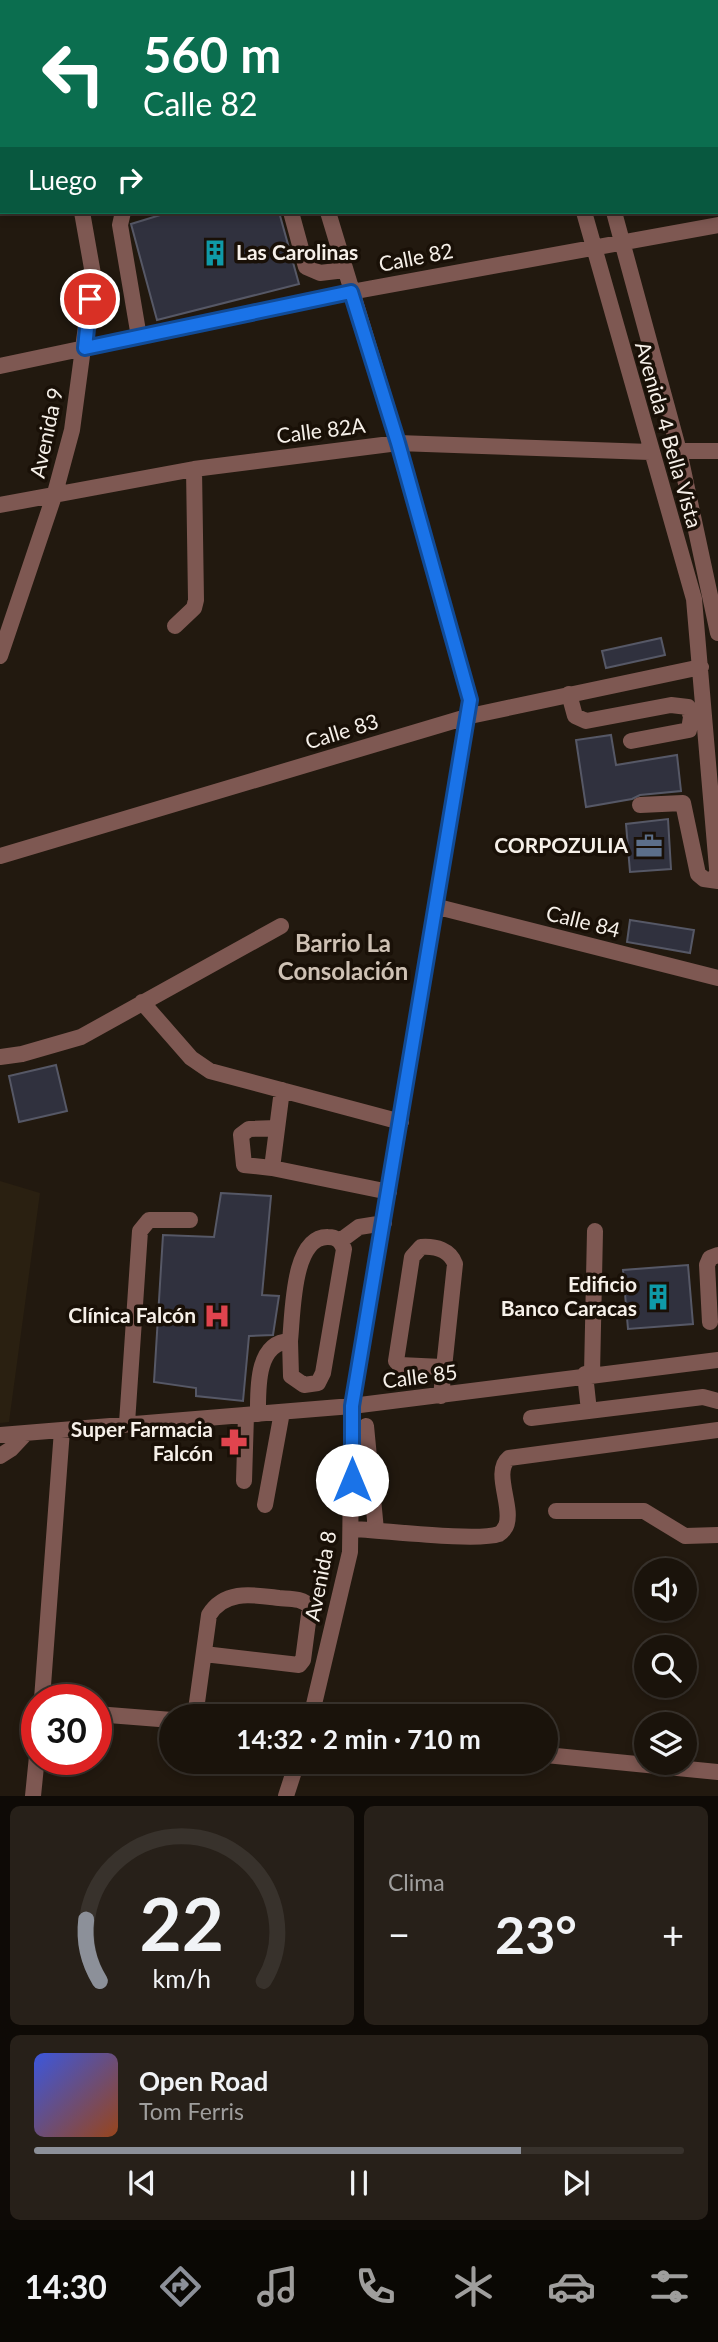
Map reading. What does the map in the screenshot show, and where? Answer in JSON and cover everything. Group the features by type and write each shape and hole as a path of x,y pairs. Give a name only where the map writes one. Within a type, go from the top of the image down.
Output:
{"street":[{"name":"Avenida 9","path":"0,656 55,493 72,430 93,274 82,214"},
{"path":"123,214 120,225 139,337"},
{"path":"292,214 306,267 320,273 345,270"},
{"name":"Avenida 8","path":"314,1704 350,1552 352,1406 470,716 470,700 398,443 329,214"},
{"name":"Avenida 4 Bella Vista","path":"585,214 650,452 694,599 718,881"},
{"name":"Avenida 4 Bella Vista","path":"615,214 680,451 718,633"},
{"name":"Calle 82","path":"0,366 351,292 718,225"},
{"name":"Calle 82A","path":"0,505 194,469 398,443 650,452"},
{"path":"680,451 718,451"},
{"path":"175,626 194,608 196,600 194,469"},
{"name":"Calle 83","path":"0,856 470,716 701,667"},
{"path":"569,694 575,716 586,721 671,705 688,707 691,717 689,730 631,741"},
{"path":"640,805 683,803 698,874 704,879 718,881"},
{"name":"Calle 84","path":"438,907 718,978"},
{"path":"0,1057 22,1054 81,1037 281,926"},
{"path":"142,1002 200,1065 210,1071 401,1122"},
{"path":"272,1167 282,1090"},
{"path":"276,1128 249,1129 241,1135 244,1165 272,1167 389,1192"},
{"path":"127,1423 141,1231 149,1220 190,1220"},
{"path":"340,1241 359,1227 384,1223"},
{"path":"589,1411 595,1231"},
{"path":"334,1237 340,1241 343,1253 323,1373 318,1383 304,1385 291,1376 290,1341 299,1269 305,1249 318,1238 334,1237"},
{"path":"441,1396 455,1265 449,1254 442,1250 421,1247 412,1257 396,1361 400,1365 442,1367"},
{"path":"710,1322 707,1265 710,1258 718,1255"},
{"path":"244,1481 252,1415 267,1352 276,1343 290,1341"},
{"name":"Calle 85","path":"0,1435 352,1406 589,1374 718,1360"},
{"path":"531,1418 703,1397 718,1401"},
{"path":"265,1505 282,1412"},
{"path":"366,1426 376,1530"},
{"path":"43,1684 62,1430"},
{"path":"352,1529 456,1535 498,1534 505,1530 508,1518 503,1467 509,1458 718,1430"},
{"path":"0,1456 26,1433"},
{"path":"556,1511 644,1511 685,1536 718,1535"},
{"path":"197,1704 209,1615 219,1603 228,1598 249,1594 300,1600 310,1607 303,1660 299,1665 204,1654"},
{"path":"112,1715 159,1719"},
{"path":"558,1756 718,1772"},
{"path":"286,1796 294,1774"},
{"path":"33,1796 35,1775"}],"shaded area":[{"path":"0,1181 40,1193 9,1422 0,1423"}],"building":[{"name":"Las Carolinas","path":"164,214 280,214 299,284 157,320 131,224"},
{"path":"661,638 665,655 606,668 602,651"},
{"path":"611,735 616,765 677,755 681,791 640,795 632,799 586,807 576,740"},
{"name":"CORPOZULIA","path":"668,819 671,869 630,872 626,824"},
{"path":"630,920 694,930 690,953 627,942"},
{"path":"56,1065 67,1111 19,1122 9,1076"},
{"name":"Clínica Falcón","path":"221,1193 271,1196 262,1295 279,1296 273,1335 249,1336 243,1401 196,1396 196,1388 154,1382 163,1235 214,1237"},
{"name":"Edificio Banco Caracas","path":"688,1265 693,1324 628,1329 623,1270"}],"place":[{"name":"Las Carolinas","path":"215,253"},
{"name":"CORPOZULIA","path":"649,846"},
{"name":"Edificio Banco Caracas","path":"658,1297"},
{"name":"Clínica Falcón","path":"217,1316"},
{"name":"Super Farmacia Falcón","path":"234,1442"}],"district":[{"name":"Barrio La Consolación","path":"343,958"}],"route":[{"path":"90,299 85,348 351,292 398,443 470,700 470,716 352,1406 352,1480"}]}
